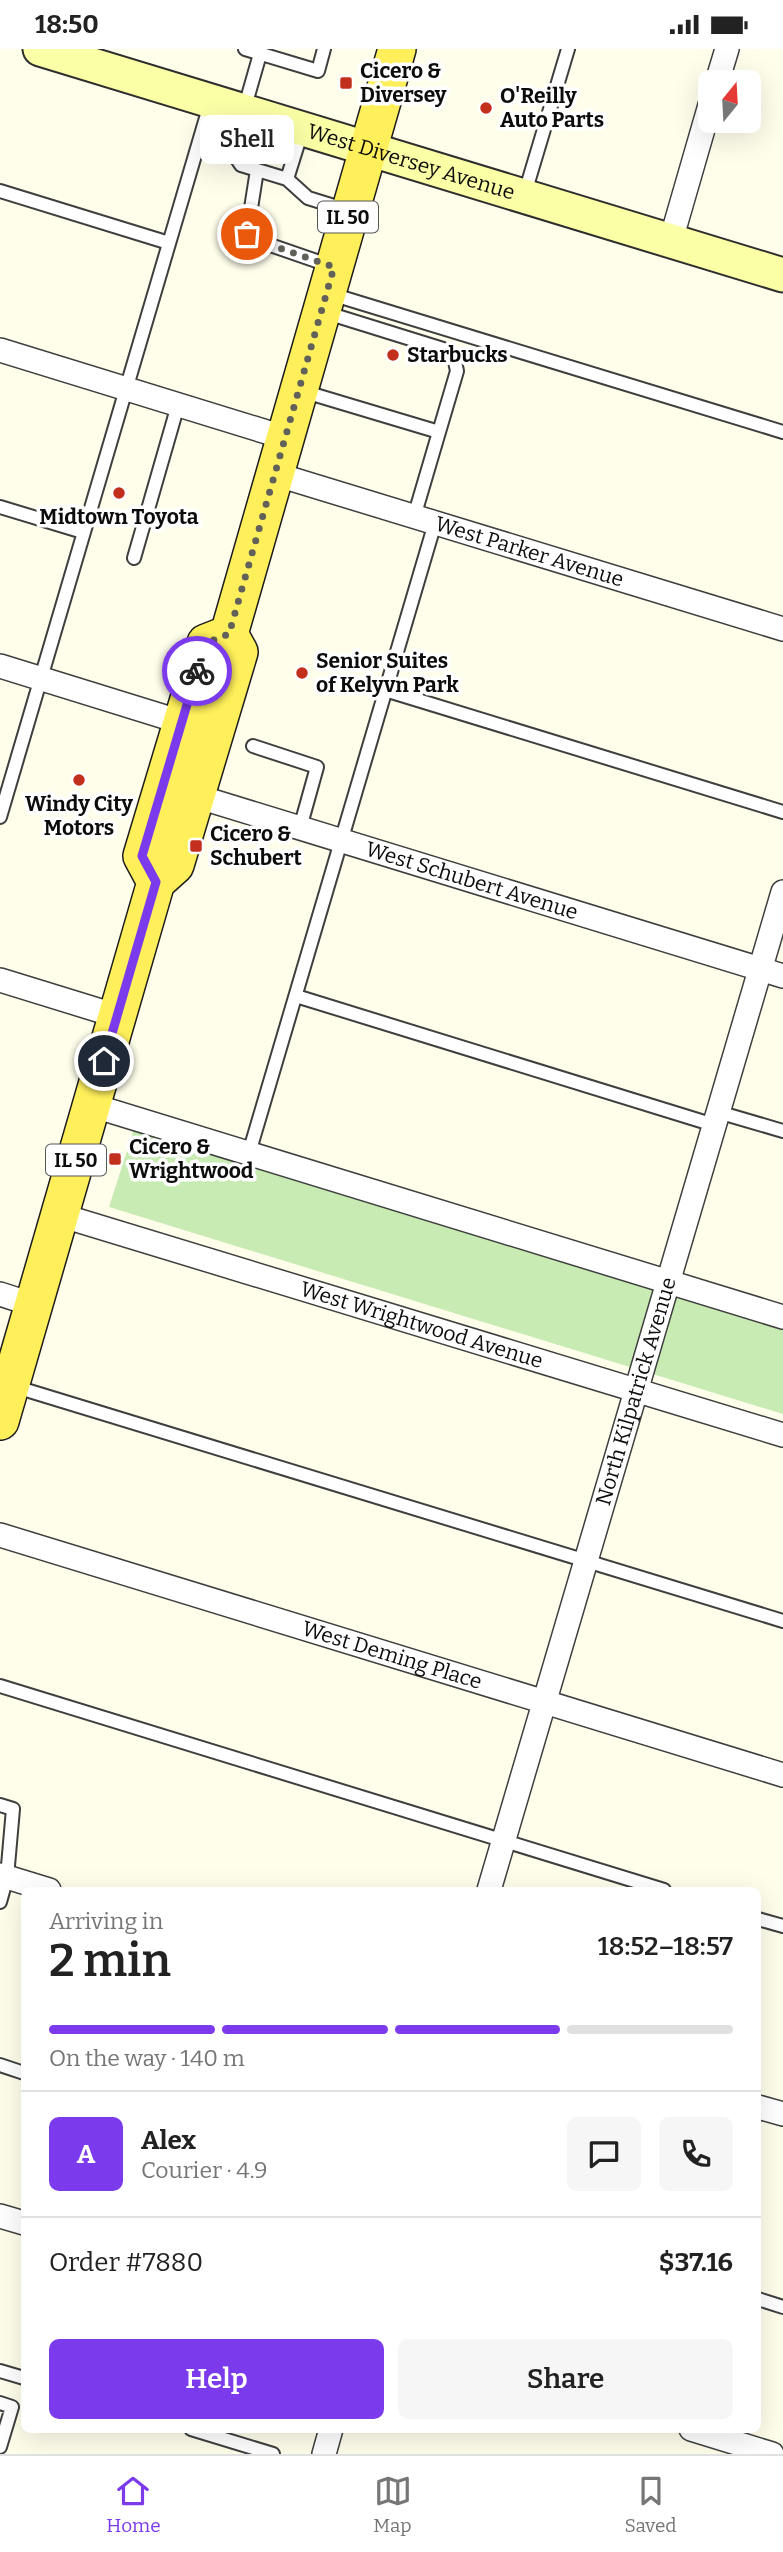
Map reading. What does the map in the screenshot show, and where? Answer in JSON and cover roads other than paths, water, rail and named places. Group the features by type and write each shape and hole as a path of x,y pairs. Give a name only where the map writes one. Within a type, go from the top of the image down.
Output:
{"main road":[{"name":"West Diversey Avenue","path":"40,49 88,56 211,101 783,275"},
{"name":"IL 50","path":"0,1421 17,1300 60,1215 156,882 175,865 179,791 198,727 239,652 229,634 397,49"}],"street":[{"path":"721,70 727,49"},
{"path":"671,240 702,133"},
{"path":"0,350 286,438"},
{"name":"West Parker Avenue","path":"275,474 783,629"},
{"path":"0,666 198,727"},
{"name":"West Schubert Avenue","path":"179,791 783,976"},
{"name":"North Kilpatrick Avenue","path":"490,1887 783,892"},
{"path":"0,980 117,1016"},
{"path":"92,1105 783,1317"},
{"name":"West Wrightwood Avenue","path":"60,1215 783,1435"},
{"name":"West Deming Place","path":"0,1535 783,1775"},
{"path":"4,1876 39,1887"},
{"path":"761,2108 783,2115"},
{"path":"0,2216 21,2222"},
{"path":"324,2454 330,2433"},
{"path":"699,2433 727,2447 772,2454"}],"lane":[{"path":"246,49 318,71 324,49"},
{"path":"524,196 568,49"},
{"path":"260,54 237,159 241,165 287,179 308,198 350,211"},
{"path":"0,817 211,101"},
{"path":"287,179 302,129"},
{"path":"249,1153 385,690 424,520 439,432 457,371 454,357 443,349 328,290 250,238 247,234 249,212 257,170"},
{"path":"0,191 169,243"},
{"path":"328,290 783,432"},
{"path":"299,390 439,432"},
{"path":"134,558 178,405"},
{"path":"0,507 83,532"},
{"path":"385,690 783,812"},
{"path":"253,746 317,767 300,828"},
{"path":"296,996 716,1118 783,1132"},
{"path":"5,1383 783,1621"},
{"path":"0,1686 654,1887"},
{"path":"0,1805 13,1809 0,1902"},
{"path":"761,1920 783,1926"},
{"path":"0,2065 21,2072"},
{"path":"761,2300 783,2307"},
{"path":"0,2371 21,2377"},
{"path":"0,2403 12,2407 0,2447"},
{"path":"204,2433 273,2454"}],"place":[{"name":"Cicero & Diversey","path":"346,83"},
{"name":"O'Reilly Auto Parts","path":"486,108"},
{"name":"Shell","path":"247,234"},
{"name":"Starbucks","path":"393,355"},
{"name":"Midtown Toyota","path":"119,493"},
{"name":"Senior Suites of Kelyvn Park","path":"302,673"},
{"name":"Windy City Motors","path":"79,780"},
{"name":"Cicero & Schubert","path":"196,846"},
{"name":"Cicero & Wrightwood","path":"115,1159"}]}
